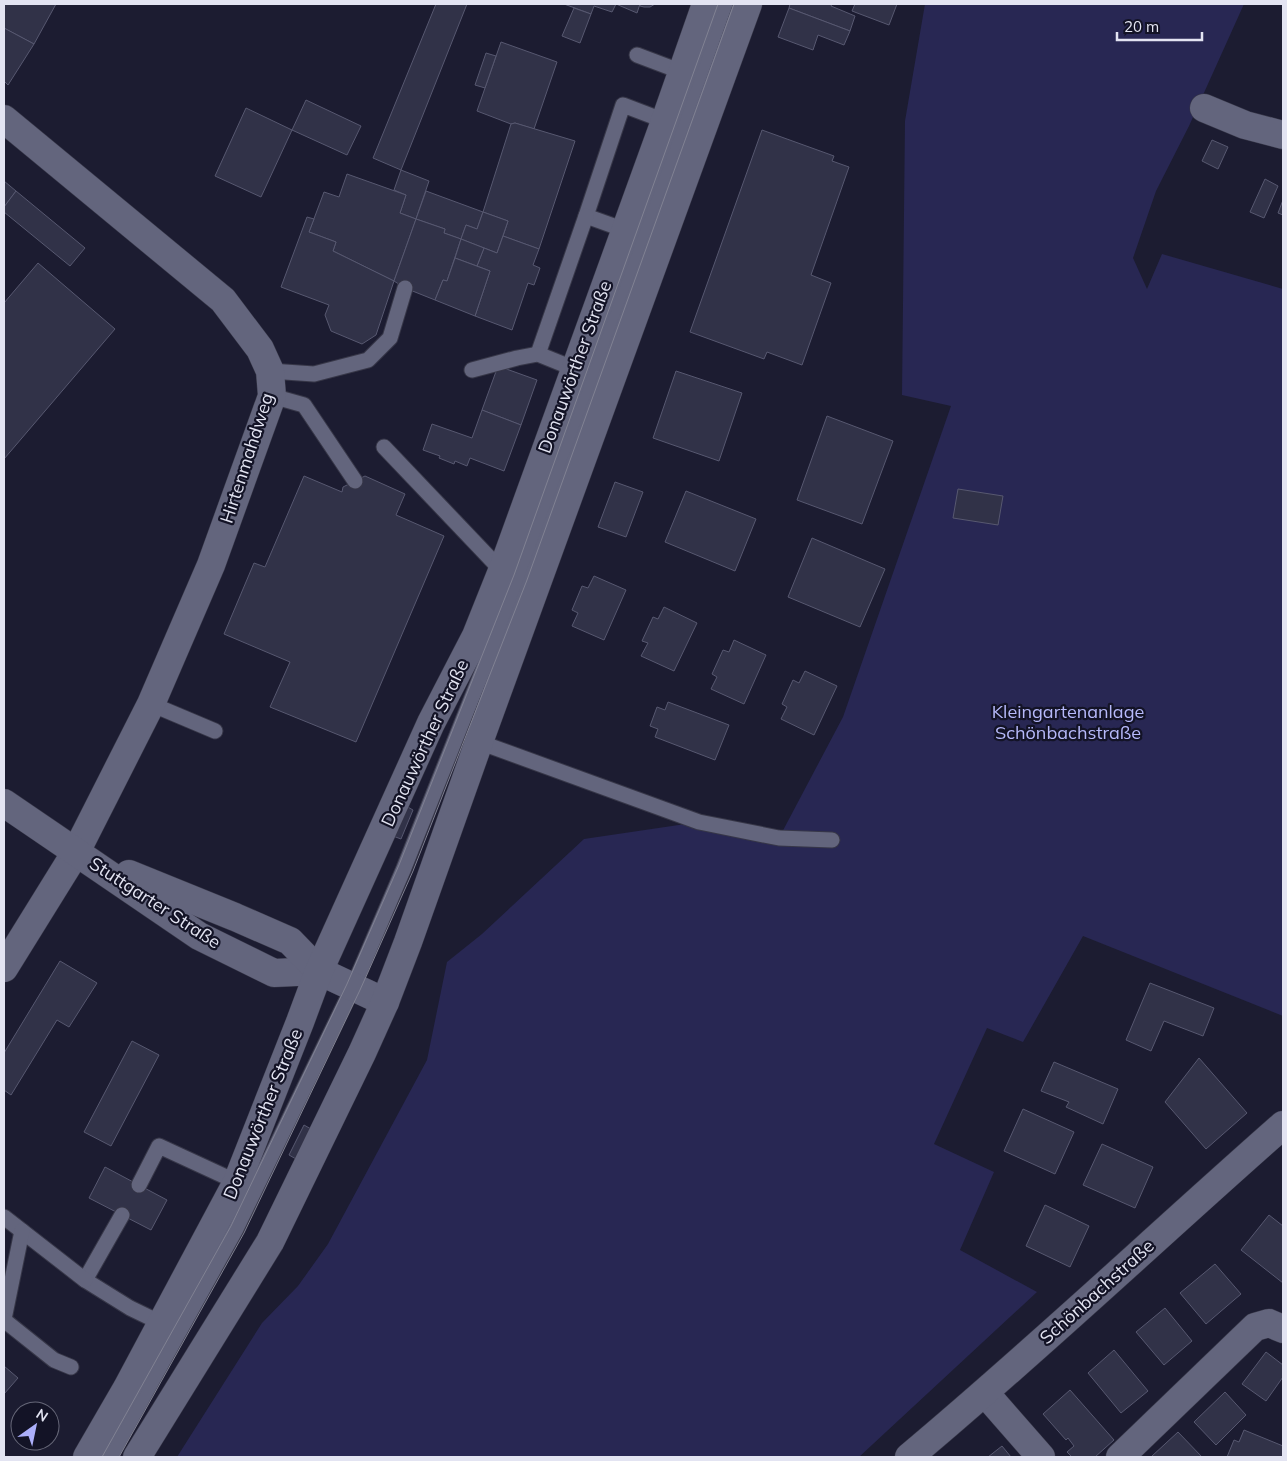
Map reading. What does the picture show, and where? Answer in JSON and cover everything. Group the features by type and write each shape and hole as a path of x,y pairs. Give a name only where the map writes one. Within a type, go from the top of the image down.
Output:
{"main road":[{"name":"Donauwörther Straße","path":"87,1457 127,1388 237,1182 319,971 431,723 476,636 502,571 706,4"},
{"path":"137,1457 270,1242 385,1002 748,4"},
{"path":"1198,106 1245,124 1283,135"},
{"name":"Hirtenmahdweg","path":"4,119 223,300 260,349 271,383 211,565 151,704 76,852 4,968"},
{"name":"Stuttgarter Straße","path":"4,802 76,852 290,941 319,971 385,1002"},
{"name":"Schönbachstraße","path":"909,1457 985,1393 1283,1125"},
{"path":"1120,1457 1256,1327 1269,1323 1283,1328"},
{"path":"985,1393 1041,1457"}],"lane":[{"path":"110,1457 236,1229 353,987 404,868 520,577 725,4"},
{"path":"637,56 682,72"},
{"path":"538,354 623,105 665,121"},
{"path":"586,216 625,230"},
{"path":"271,383 368,360 390,338 405,288"},
{"path":"472,370 538,354 575,369"},
{"path":"271,383 304,405 355,482"},
{"path":"384,447 502,571"},
{"path":"151,704 215,731"},
{"path":"479,742 699,822 779,838 832,840"},
{"path":"139,1185 159,1146 237,1182"},
{"path":"85,1280 122,1215"},
{"path":"4,1217 85,1280 130,1308 161,1323"},
{"path":"22,1231 4,1319 54,1360 71,1367"}],"green space":[{"name":"Kleingartenanlage Schönbachstraße","path":"925,4 1244,4 1189,126 1156,191 1133,258 1147,289 1162,254 1283,289 1283,1016 1083,936 1023,1042 987,1028 934,1144 994,1172 960,1250 1037,1292 859,1457 177,1457 262,1323 298,1286 328,1244 427,1060 447,962 482,934 584,839 699,822 779,838 843,717 951,406 902,395 905,121"}],"building":[{"path":"4,4 56,4 34,44 4,28"},
{"path":"436,4 467,4 401,170 373,158"},
{"path":"564,4 616,4 612,12 594,6 591,14"},
{"path":"616,4 640,4 637,13"},
{"path":"640,4 655,4 650,7 644,7 640,6"},
{"path":"790,4 832,4 831,6 855,16 850,31 789,8"},
{"path":"855,4 897,4 889,25 852,11"},
{"path":"574,8 591,14 580,43 562,36"},
{"path":"789,8 850,31 844,45 818,35 813,50 778,37"},
{"path":"4,28 34,44 8,85 4,81"},
{"path":"501,42 557,62 534,129 515,123 511,124 477,111"},
{"path":"486,53 496,56 485,88 475,85"},
{"path":"306,100 361,126 347,155 292,130"},
{"path":"246,108 292,130 261,197 215,176"},
{"path":"515,123 575,141 539,249 503,236 508,221 483,212 511,124"},
{"path":"762,130 834,156 832,161 849,167 811,275 831,283 802,365 767,352 764,359 690,332"},
{"path":"1212,140 1228,147 1218,169 1202,161"},
{"path":"401,170 429,181 416,219 400,213 406,195 394,190"},
{"path":"347,174 406,195 400,213 416,219 394,281 333,251 336,242 309,232 324,192 339,197"},
{"path":"1265,179 1278,186 1264,218 1250,212"},
{"path":"4,181 16,191 4,207"},
{"path":"16,191 85,248 70,266 4,212 4,207"},
{"path":"426,191 483,212 477,229 466,225 461,239 444,233 445,229 416,219"},
{"path":"1283,200 1283,215 1278,213"},
{"path":"483,212 508,221 497,253 461,239 466,225 477,229"},
{"path":"307,217 314,219 309,232 336,242 333,251 394,281 376,335 362,344 331,331 325,315 329,305 281,287"},
{"path":"416,219 445,229 444,233 461,239 447,281 443,280 435,300 405,288 394,281"},
{"path":"503,236 539,249 533,265 540,268 534,285 528,283 512,330 475,316 490,271 477,266 484,248 497,253"},
{"path":"461,239 484,248 477,266 455,258"},
{"path":"455,258 490,271 475,316 435,300 443,280 447,281"},
{"path":"38,263 115,329 4,459 4,303"},
{"path":"498,366 537,380 521,425 482,410"},
{"path":"676,371 742,393 719,461 653,438"},
{"path":"482,410 521,425 504,471 470,458 467,466 455,461 454,464 439,458 440,456 423,450 432,424 472,438"},
{"path":"827,416 893,441 862,524 797,500"},
{"path":"304,476 342,492 343,487 365,476 405,494 396,515 444,536 356,742 270,707 290,662 224,634 254,563 265,567"},
{"path":"615,482 643,492 626,537 598,527"},
{"path":"958,489 1003,496 998,525 953,518"},
{"path":"686,491 756,519 735,571 665,542"},
{"path":"812,538 885,569 860,627 788,597"},
{"path":"594,576 626,590 604,640 572,626 578,613 572,610 582,586 588,588"},
{"path":"664,607 697,623 674,671 641,656 648,643 642,641 653,617 658,619"},
{"path":"734,640 766,655 744,704 711,689 717,677 712,674 723,650 729,652"},
{"path":"805,671 837,686 814,735 781,719 787,707 782,704 793,680 799,683"},
{"path":"668,702 729,725 715,760 655,737 658,729 650,726 657,707 665,710"},
{"path":"406,806 413,810 401,839 393,836"},
{"path":"60,961 97,983 69,1027 57,1020 11,1095 4,1090 4,1053"},
{"path":"1150,983 1214,1008 1203,1036 1164,1021 1151,1051 1126,1040"},
{"path":"132,1041 159,1055 111,1146 84,1132"},
{"path":"1199,1058 1247,1113 1206,1149 1165,1102"},
{"path":"1054,1062 1118,1089 1103,1124 1066,1107 1069,1102 1041,1091"},
{"path":"1023,1109 1074,1132 1055,1174 1004,1151"},
{"path":"304,1125 311,1129 296,1159 289,1155"},
{"path":"1102,1144 1153,1167 1135,1208 1083,1185"},
{"path":"105,1167 167,1200 151,1230 89,1198"},
{"path":"1045,1205 1089,1226 1070,1267 1026,1246"},
{"path":"1269,1215 1283,1226 1283,1283 1241,1250"},
{"path":"1215,1264 1241,1294 1206,1324 1180,1293"},
{"path":"1165,1308 1192,1341 1164,1365 1136,1332"},
{"path":"1114,1350 1148,1391 1121,1413 1088,1373"},
{"path":"1266,1352 1283,1365 1283,1377 1266,1401 1242,1384"},
{"path":"4,1366 18,1378 4,1394"},
{"path":"1070,1390 1114,1440 1095,1457 1072,1457 1067,1452 1074,1446 1068,1438 1066,1440 1043,1414"},
{"path":"1225,1392 1246,1415 1216,1445 1194,1422"},
{"path":"1244,1430 1283,1446 1283,1457 1227,1457 1234,1440 1239,1442"},
{"path":"1178,1432 1202,1457 1152,1456"},
{"path":"1002,1446 1011,1457 988,1457"}],"tram line":[{"path":"102,1457 231,1226 347,984 399,865 514,575 718,4"},
{"path":"119,1457 244,1233 360,990 413,871 527,580 734,4"}]}
